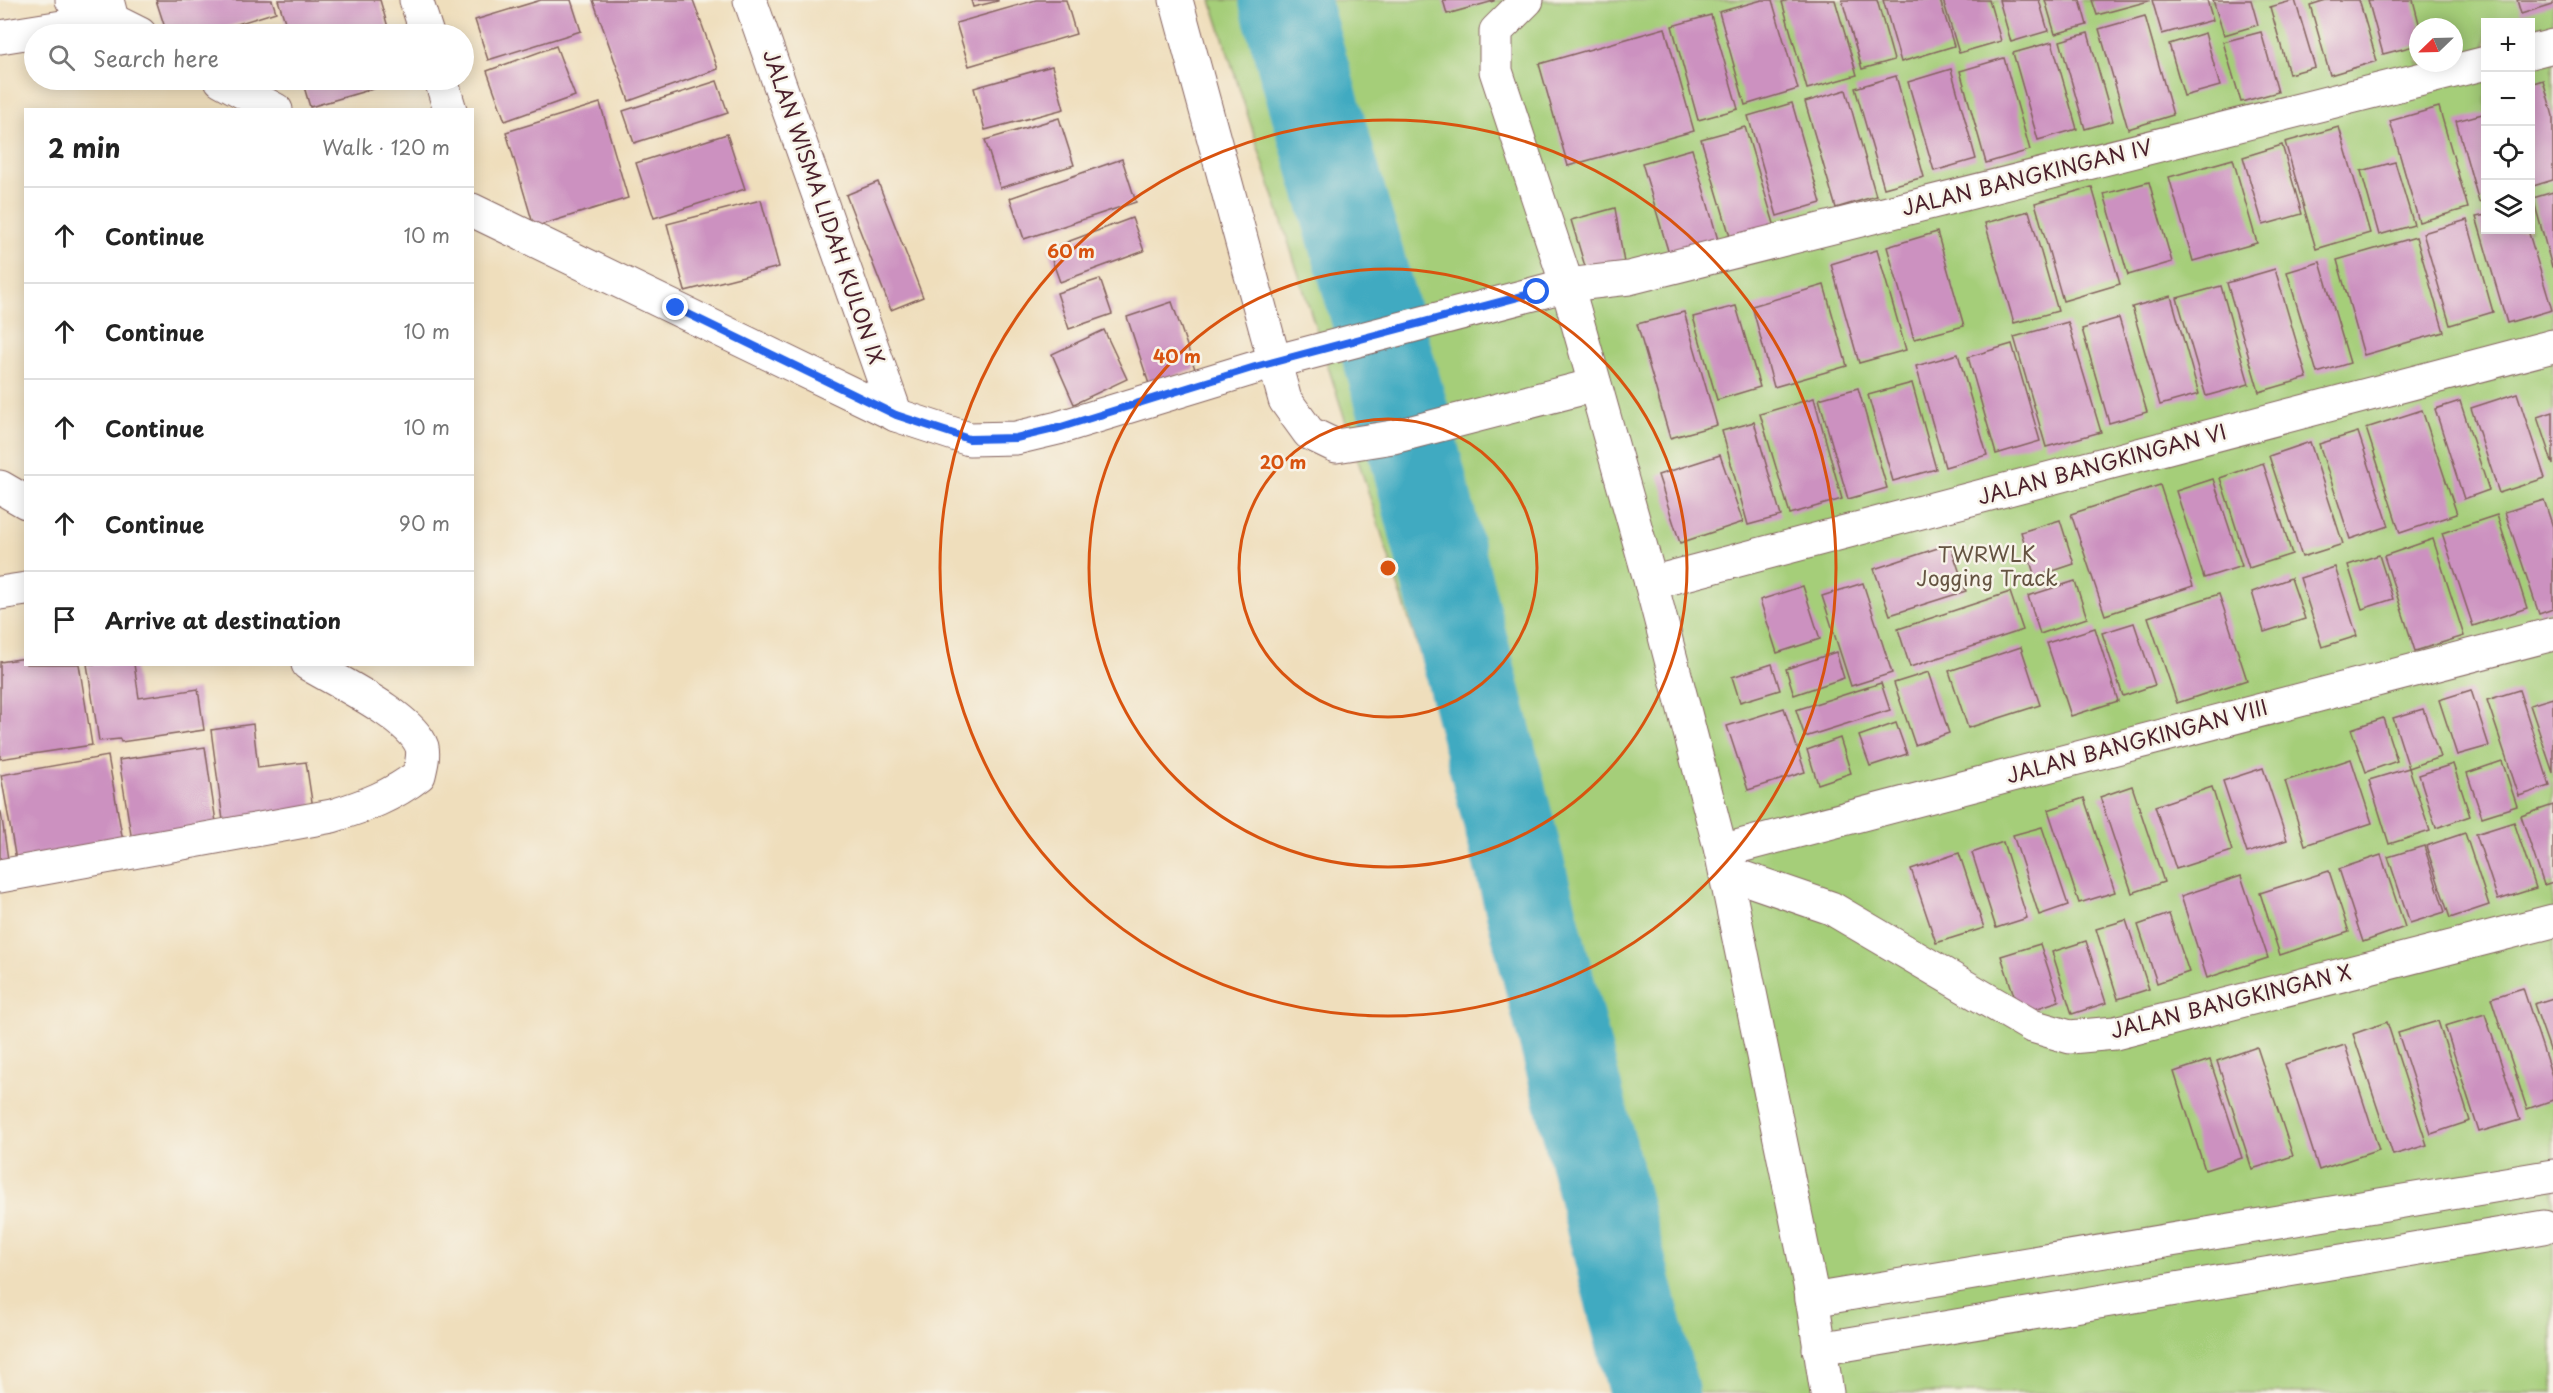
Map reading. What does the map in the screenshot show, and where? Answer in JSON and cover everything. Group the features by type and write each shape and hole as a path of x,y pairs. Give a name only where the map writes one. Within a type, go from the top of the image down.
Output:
{"street":[{"path":"72,0 120,18"},
{"path":"416,0 424,24"},
{"name":"JALAN WISMA LIDAH KULON IX","path":"750,0 896,415"},
{"path":"1176,0 1285,400 1309,433 1336,446 1393,437 1510,405 1595,385"},
{"path":"1527,0 1496,31 1496,71 1567,285 1651,583 1724,861 1812,1300 1827,1393"},
{"path":"82,24 120,18"},
{"path":"0,37 24,33"},
{"path":"2535,51 2553,46"},
{"name":"JALAN BANGKINGAN IV","path":"477,212 896,415 969,439 1016,438 1058,428 1274,362 1567,285 1629,278 2481,64"},
{"path":"239,90 272,108"},
{"path":"444,90 449,108"},
{"path":"474,195 477,212"},
{"name":"JALAN BANGKINGAN VI","path":"1651,583 2553,346"},
{"path":"0,487 24,500"},
{"path":"0,593 24,589"},
{"name":"JALAN BANGKINGAN VIII","path":"1724,861 2553,634"},
{"path":"0,876 332,816 376,802 398,791 419,775 423,759 422,746 401,720 311,666"},
{"name":"JALAN BANGKINGAN X","path":"1724,861 1831,908 2032,1026 2070,1037 2115,1033 2553,921"},
{"path":"1812,1300 2553,1176"},
{"path":"1819,1349 2548,1238 2546,1206 2553,1181"}],"green space":[{"name":"TWRWLK Jogging Track","path":"1211,0 2553,0 2553,1393 1656,1393"}],"building":[{"path":"156,0 272,0 276,12 237,24 164,24"},
{"path":"278,0 380,0 387,24 286,24"},
{"path":"541,0 571,0 581,31 488,60 475,20"},
{"path":"593,0 693,0 718,69 629,101"},
{"path":"971,0 998,0 998,1 973,7"},
{"path":"1036,0 1066,0 1076,34 969,66 956,23"},
{"path":"1443,0 1494,0 1494,1 1447,14"},
{"path":"1762,0 1772,0 1798,89 1745,105 1719,12"},
{"path":"1835,0 1857,75 1807,89 1782,2"},
{"path":"1842,0 1877,0 1894,60 1862,69"},
{"path":"1883,0 1940,0 1954,46 1901,62"},
{"path":"1943,0 1989,0 2001,41 1959,53"},
{"path":"1999,0 2039,0 2048,31 2011,42"},
{"path":"2045,0 2080,0 2087,25 2055,34"},
{"path":"2092,0 2149,0 2149,1 2097,15"},
{"path":"2152,0 2207,0 2213,20 2162,34"},
{"path":"2213,0 2251,0 2258,25 2224,35"},
{"path":"2295,0 2315,67 2289,74 2270,7"},
{"path":"2326,0 2359,0 2377,61 2330,75 2310,5"},
{"path":"2368,0 2413,0 2418,18 2409,18 2409,47 2383,54"},
{"path":"2517,0 2553,0 2553,4 2521,14"},
{"path":"1711,15 1738,109 1698,120 1672,26"},
{"path":"2145,16 2173,115 2128,129 2099,29"},
{"path":"1665,28 1694,131 1568,166 1539,64"},
{"path":"2261,32 2278,92 2241,102 2223,42"},
{"path":"2088,33 2113,121 2085,129 2060,41"},
{"path":"2205,33 2220,86 2184,96 2169,44"},
{"path":"2052,42 2077,129 2038,140 2013,53"},
{"path":"556,46 575,96 505,121 487,71"},
{"path":"2004,58 2030,150 1986,163 1960,71"},
{"path":"1052,66 1064,109 985,130 974,88"},
{"path":"1951,69 1976,159 1934,171 1908,82"},
{"path":"1896,76 1924,177 1884,188 1855,88"},
{"path":"2543,80 2553,116 2553,180 2535,185 2535,126 2535,82"},
{"path":"717,81 728,113 634,143 623,111"},
{"path":"305,90 369,90 310,107"},
{"path":"1846,90 1876,196 1836,208 1805,102"},
{"path":"600,103 628,198 534,227 506,132"},
{"path":"1792,103 1821,203 1777,216 1748,116"},
{"path":"2439,107 2468,208 2419,222 2390,121"},
{"path":"2481,114 2481,201 2479,202 2456,121"},
{"path":"1059,118 1074,165 1000,188 985,140"},
{"path":"1745,127 1775,227 1731,240 1701,139"},
{"path":"2339,127 2370,233 2316,249 2285,142"},
{"path":"727,134 745,189 654,218 636,163"},
{"path":"2282,145 2302,214 2263,225 2243,157"},
{"path":"1692,149 1718,240 1669,254 1642,163"},
{"path":"1122,159 1136,202 1024,239 1010,198"},
{"path":"2233,159 2257,243 2193,261 2169,177"},
{"path":"2395,162 2414,225 2379,235 2361,171"},
{"path":"878,182 923,297 891,310 846,195"},
{"path":"2149,182 2172,262 2128,275 2104,194"},
{"path":"2092,187 2120,284 2063,301 2035,203"},
{"path":"2553,192 2553,267 2535,205 2535,197"},
{"path":"761,200 779,267 685,291 667,224"},
{"path":"1615,208 1625,269 1587,273 1571,220"},
{"path":"2029,211 2058,311 2014,323 1985,223"},
{"path":"2481,216 2481,234 2529,234 2552,310 2507,323 2476,217"},
{"path":"1132,218 1144,251 1060,282 1048,249"},
{"path":"2467,220 2493,312 2450,325 2423,233"},
{"path":"1937,232 1964,326 1914,339 1887,247"},
{"path":"2416,237 2444,332 2364,355 2337,260"},
{"path":"1877,250 1906,350 1859,363 1831,264"},
{"path":"2320,262 2350,363 2317,373 2287,272"},
{"path":"2275,269 2307,378 2259,392 2227,283"},
{"path":"1100,279 1112,314 1069,329 1057,293"},
{"path":"1824,285 1847,366 1774,387 1752,306"},
{"path":"2221,286 2249,384 2206,396 2177,298"},
{"path":"2171,296 2199,394 2160,405 2132,307"},
{"path":"1172,302 1195,369 1149,384 1127,317"},
{"path":"1736,306 1760,387 1717,400 1693,317"},
{"path":"1684,312 1717,425 1670,438 1637,324"},
{"path":"2119,318 2147,412 2109,423 2082,329"},
{"path":"2068,322 2101,432 2046,447 2014,337"},
{"path":"1104,330 1127,379 1074,404 1052,354"},
{"path":"2012,344 2040,441 1996,454 1968,357"},
{"path":"1958,354 1987,455 1945,467 1916,366"},
{"path":"1912,383 1936,469 1893,481 1868,395"},
{"path":"1858,388 1887,488 1848,499 1819,399"},
{"path":"2517,393 2545,478 2499,493 2471,408"},
{"path":"1814,398 1842,499 1790,514 1760,414"},
{"path":"2460,401 2489,490 2464,499 2435,409"},
{"path":"2422,410 2457,514 2400,533 2366,428"},
{"path":"2553,412 2553,465 2537,417"},
{"path":"1754,422 1781,516 1748,525 1722,431"},
{"path":"2358,432 2389,526 2350,539 2319,444"},
{"path":"2310,442 2343,544 2302,557 2269,456"},
{"path":"1720,455 1743,522 1680,543 1658,475"},
{"path":"2263,463 2292,554 2249,568 2220,478"},
{"path":"2213,479 2242,566 2204,578 2176,491"},
{"path":"2160,485 2193,586 2105,615 2071,514"},
{"path":"2544,500 2553,527 2553,609 2539,614 2505,512"},
{"path":"2497,515 2527,608 2473,626 2442,533"},
{"path":"2060,520 2074,564 2035,577 2021,532"},
{"path":"2433,539 2464,636 2415,651 2384,556"},
{"path":"1950,544 1966,591 1890,615 1874,569"},
{"path":"2379,555 2393,599 2362,609 2348,565"},
{"path":"2335,567 2357,636 2322,647 2300,578"},
{"path":"2291,578 2305,619 2264,632 2252,592"},
{"path":"2075,581 2087,618 2040,634 2028,596"},
{"path":"1863,583 1892,673 1851,686 1822,596"},
{"path":"1803,586 1820,639 1777,653 1760,600"},
{"path":"2010,592 2023,630 1910,667 1898,629"},
{"path":"2219,594 2247,680 2177,703 2148,617"},
{"path":"2134,623 2155,685 2123,696 2102,633"},
{"path":"2095,628 2118,701 2071,716 2047,643"},
{"path":"2021,647 2040,705 1968,728 1949,671"},
{"path":"1836,652 1844,678 1794,695 1786,669"},
{"path":"24,658 24,666 79,666 92,745 0,759 0,662"},
{"path":"1772,664 1780,690 1740,702 1732,677"},
{"path":"87,666 134,666 139,698 198,689 204,730 121,742 120,739 99,741"},
{"path":"1929,672 1949,733 1915,745 1894,683"},
{"path":"1881,683 1890,710 1805,737 1796,710"},
{"path":"2471,690 2489,746 2457,755 2439,700"},
{"path":"2519,690 2550,786 2519,796 2487,700"},
{"path":"2553,698 2553,773 2530,705"},
{"path":"1784,708 1805,772 1748,790 1727,726"},
{"path":"2423,709 2440,757 2409,768 2393,718"},
{"path":"2383,718 2397,761 2366,772 2351,729"},
{"path":"1896,723 1907,754 1870,766 1859,736"},
{"path":"253,724 258,768 306,762 314,815 224,828 211,730"},
{"path":"1840,738 1851,773 1818,784 1807,750"},
{"path":"205,747 217,829 132,841 119,760"},
{"path":"108,756 124,847 17,866 1,775"},
{"path":"2351,759 2372,823 2305,845 2285,781"},
{"path":"2502,761 2517,806 2482,817 2467,773"},
{"path":"2453,764 2470,816 2436,828 2419,775"},
{"path":"2263,768 2287,840 2247,853 2223,781"},
{"path":"2409,768 2430,831 2389,844 2369,780"},
{"path":"2132,786 2164,882 2132,893 2100,797"},
{"path":"2212,787 2232,851 2176,869 2155,806"},
{"path":"2084,798 2115,892 2079,903 2048,810"},
{"path":"2553,805 2553,882 2544,885 2521,816"},
{"path":"0,813 10,873 0,875"},
{"path":"2514,822 2536,888 2498,900 2476,834"},
{"path":"2042,827 2068,905 2039,915 2013,835"},
{"path":"2465,833 2489,905 2450,918 2426,846"},
{"path":"2003,842 2027,918 1996,928 1972,853"},
{"path":"2424,846 2445,912 2410,923 2388,857"},
{"path":"1959,853 1984,928 1936,943 1911,869"},
{"path":"2381,855 2405,927 2363,942 2339,869"},
{"path":"2329,871 2349,932 2280,955 2260,893"},
{"path":"2241,876 2268,958 2207,978 2181,896"},
{"path":"2169,914 2189,972 2157,983 2138,925"},
{"path":"2126,920 2149,989 2118,999 2096,929"},
{"path":"2086,941 2106,1003 2072,1014 2052,952"},
{"path":"2040,944 2059,1001 2020,1014 2001,956"},
{"path":"2523,988 2553,1079 2553,1100 2527,1109 2491,998"},
{"path":"2553,998 2553,1058 2534,1004"},
{"path":"2485,1014 2520,1120 2479,1132 2445,1026"},
{"path":"2438,1021 2470,1121 2431,1134 2398,1033"},
{"path":"2387,1022 2427,1145 2393,1155 2353,1034"},
{"path":"2345,1045 2379,1150 2319,1170 2285,1064"},
{"path":"2257,1047 2293,1156 2252,1169 2217,1061"},
{"path":"2210,1060 2242,1158 2205,1170 2174,1072"}],"waterway":[{"path":"1284,0 1406,420 1654,1393"}],"route":[{"path":"676,308 896,415 969,439 1016,438 1058,428 1255,367 1537,292"}]}
